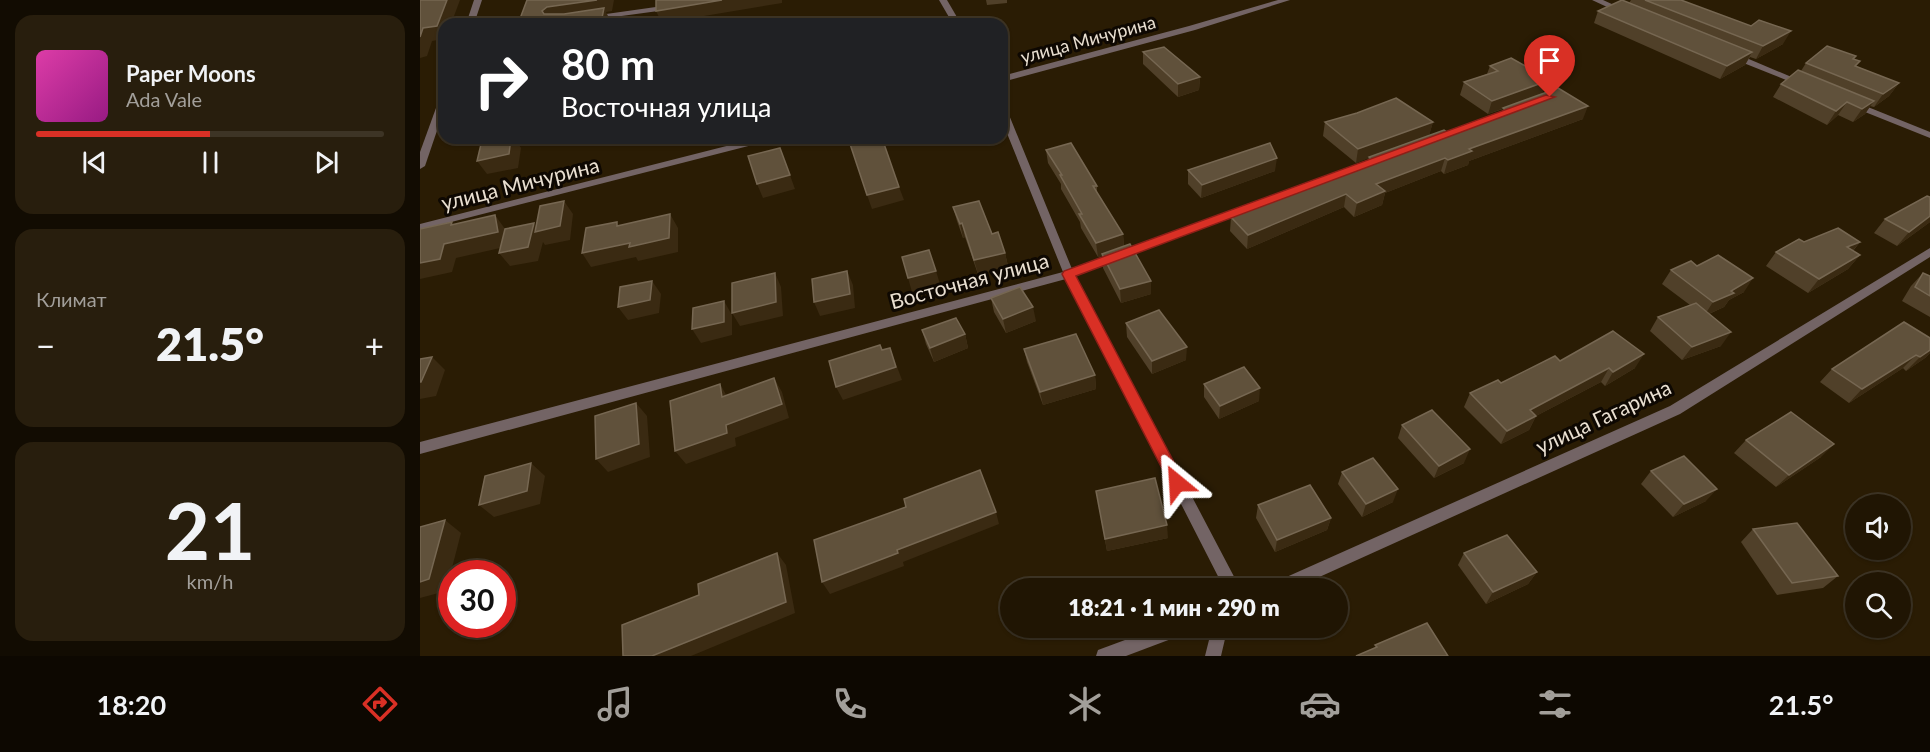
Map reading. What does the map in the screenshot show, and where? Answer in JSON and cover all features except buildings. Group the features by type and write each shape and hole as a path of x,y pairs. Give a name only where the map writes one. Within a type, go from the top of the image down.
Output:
{"street":[{"path":"472,18 478,0"},
{"path":"943,0 954,18"},
{"name":"улица Мичурина","path":"1008,77 1286,0"},
{"path":"1596,0 1629,13"},
{"path":"597,18 680,5"},
{"path":"1726,53 1813,88"},
{"path":"1845,101 1930,135"},
{"path":"1429,142 1528,105"},
{"path":"420,166 438,114"},
{"path":"1008,125 1069,274 1227,578"},
{"name":"улица Мичурина","path":"420,227 745,144"},
{"name":"Восточная улица","path":"420,448 1069,274 1385,158"},
{"name":"улица Гагарина","path":"1300,578 1675,410 1930,252"},
{"path":"1104,656 1152,638"},
{"path":"1213,656 1218,638"}],"route":[{"path":"1177,483 1069,274 1550,97"}]}
